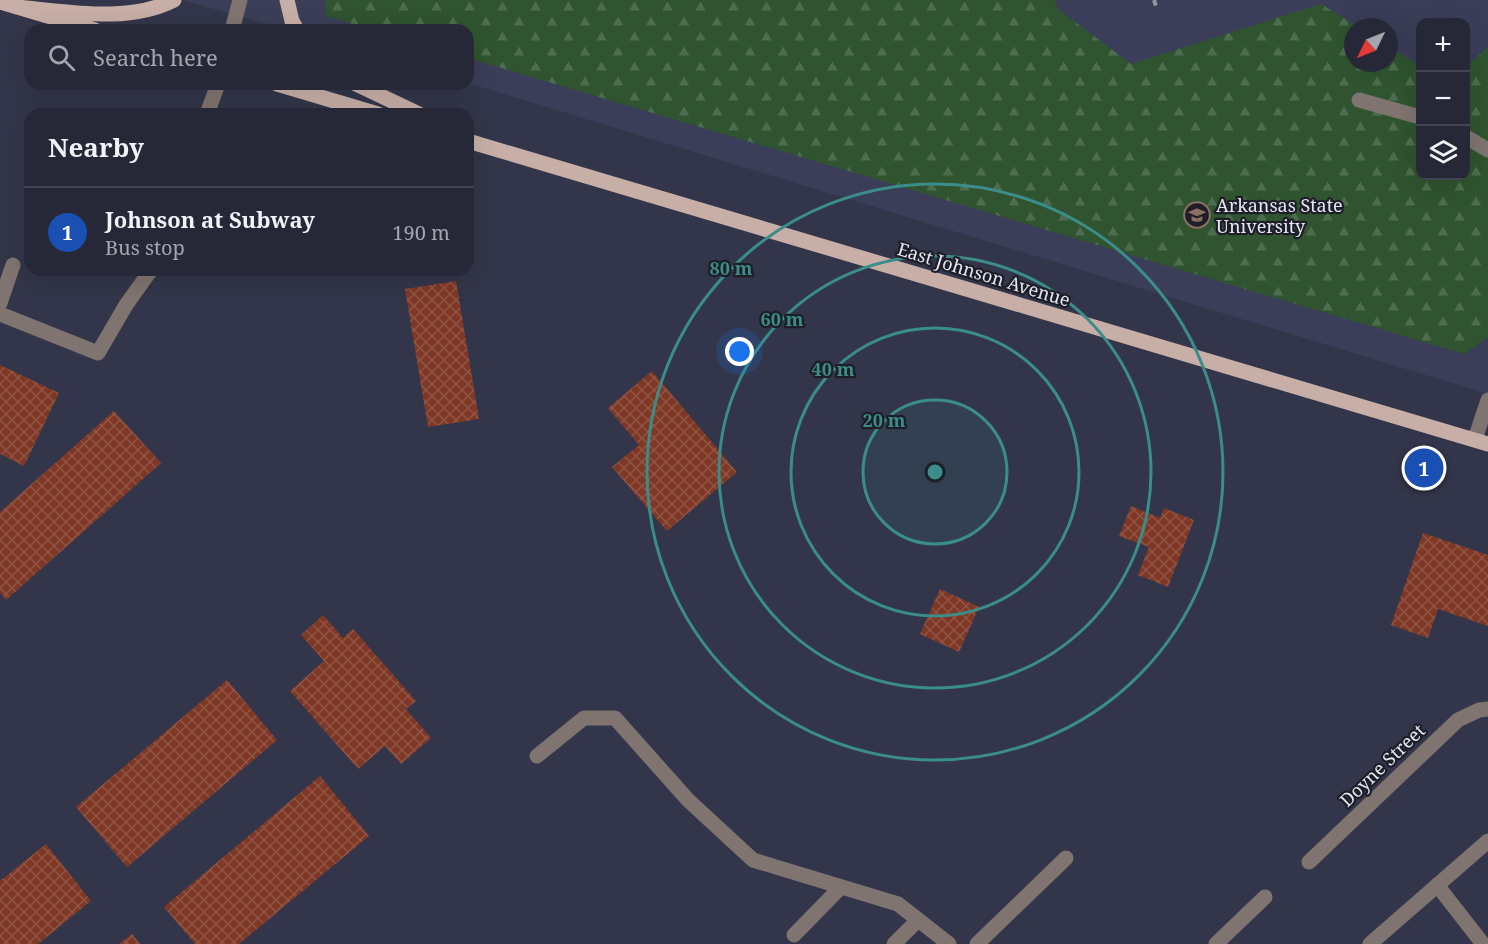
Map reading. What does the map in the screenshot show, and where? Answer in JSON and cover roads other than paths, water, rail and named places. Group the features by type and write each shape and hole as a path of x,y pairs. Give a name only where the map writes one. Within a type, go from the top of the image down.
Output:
{"main road":[{"path":"16,7 117,14 163,6 174,0"},
{"path":"287,0 294,24"},
{"path":"0,2 74,24"},
{"path":"297,90 358,108"},
{"path":"369,90 406,108"},
{"name":"East Johnson Avenue","path":"474,141 1481,441"}],"street":[{"path":"234,24 240,0"},
{"path":"209,108 216,90"},
{"path":"1359,100 1416,116"},
{"path":"1470,139 1488,150"},
{"path":"0,303 13,265"},
{"path":"0,314 98,353 126,305 147,276"},
{"path":"1481,441 1488,400"},
{"name":"Doyne Street","path":"1309,862 1458,720 1479,710 1488,709"},
{"path":"537,756 584,718 615,718 688,800 753,860 898,904 949,944"},
{"path":"1370,944 1488,841"},
{"path":"977,944 1066,858"},
{"path":"1437,885 1483,944"},
{"path":"794,935 841,886"},
{"path":"1216,944 1265,897"},
{"path":"894,944 918,920"}],"place":[{"name":"Arkansas State University","path":"1197,215"},
{"name":"Johnson at Subway","path":"1424,468"}]}
